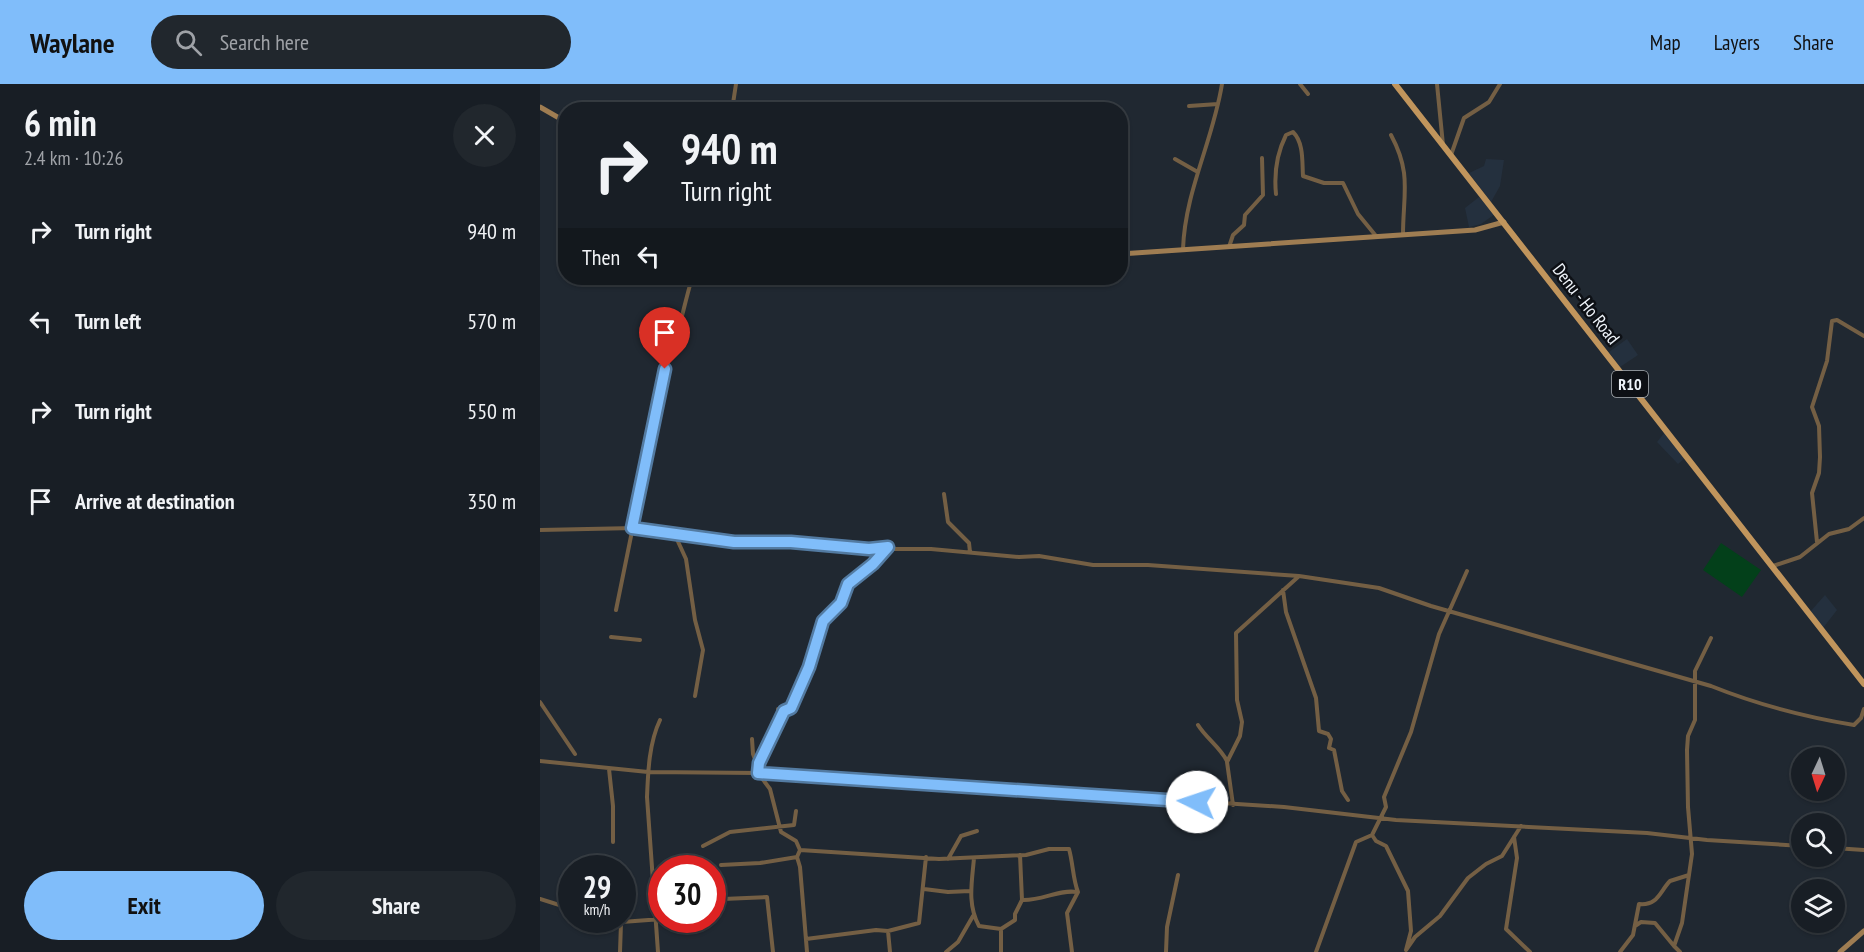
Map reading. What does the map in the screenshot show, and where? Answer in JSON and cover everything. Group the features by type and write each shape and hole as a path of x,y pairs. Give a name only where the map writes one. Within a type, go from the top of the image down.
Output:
{"main road":[{"name":"Denu - Ho Road","path":"1395,84 1864,684"}],"street":[{"path":"733,102 736,84"},
{"path":"1184,250 1185,223 1196,171 1218,104 1221,84"},
{"path":"1300,84 1308,94"},
{"path":"1437,84 1443,146"},
{"path":"1451,156 1464,118 1490,102 1500,84"},
{"path":"1189,106 1218,104"},
{"path":"540,107 558,117"},
{"path":"1276,194 1274,182 1278,153 1286,135 1293,132 1298,139 1304,161 1303,176 1324,183 1343,183 1358,214 1376,236"},
{"path":"1391,135 1402,154 1404,168 1403,235"},
{"path":"1229,248 1233,235 1244,225 1245,215 1263,195 1262,158"},
{"path":"1175,159 1196,171"},
{"path":"1128,254 1475,230 1504,222"},
{"path":"616,610 665,369 675,345 690,285"},
{"path":"1817,542 1812,493 1819,473 1819,426 1812,407 1825,368 1832,321 1837,320 1864,336"},
{"path":"944,494 948,522 969,543 970,552"},
{"path":"1773,566 1800,557 1829,534 1849,529 1864,518"},
{"path":"540,530 632,528 675,535 765,544 791,542 869,549 888,547 1019,557 1039,556 1093,565 1148,565 1299,576 1379,588 1449,611 1696,681 1749,701 1846,724 1858,723 1864,709"},
{"path":"675,535 686,559 695,620 703,650 695,696"},
{"path":"778,709 784,711 791,708 809,667 823,621 841,603 848,584 873,564 888,547"},
{"path":"1316,952 1356,842 1372,835 1386,807 1384,797 1411,732 1439,634 1467,571"},
{"path":"1227,762 1240,736 1242,722 1237,700 1236,633 1299,576"},
{"path":"1283,590 1288,620 1297,638 1316,698 1319,731 1328,734 1331,739 1329,748 1334,750 1342,791 1348,800"},
{"path":"611,637 640,640"},
{"path":"1674,946 1682,923 1692,854 1688,750 1689,736 1695,720 1695,671 1711,638"},
{"path":"540,702 574,754"},
{"path":"758,770 784,711"},
{"path":"651,855 648,772 655,732 660,720"},
{"path":"1198,724 1207,740 1222,753 1227,762 1233,805"},
{"path":"752,740 753,754 758,770 770,789 778,826 782,832 796,841 800,850 797,857 800,867 807,952"},
{"path":"540,761 648,772 758,770 1381,818 1647,832 1691,838 1791,845"},
{"path":"609,769 613,806 613,842"},
{"path":"703,846 730,832 794,825 796,811"},
{"path":"1372,835 1376,841 1386,846 1408,891 1411,931 1406,950 1415,938 1440,916 1468,878 1486,864 1502,856 1521,826"},
{"path":"948,859 962,836 977,831"},
{"path":"1514,836 1517,858 1506,929 1530,952"},
{"path":"800,850 948,859 1020,855 1049,849 1069,849 1075,871 1074,883 1078,892"},
{"path":"1845,849 1864,850"},
{"path":"974,858 970,891 973,915 979,926 1001,929 1015,920 1015,914 1022,900 1020,855"},
{"path":"726,865 760,863 797,857"},
{"path":"806,939 876,930 888,932 919,923 926,857"},
{"path":"1166,952 1167,927 1178,875"},
{"path":"1624,951 1634,927 1639,904 1645,904 1660,897 1670,881 1689,875"},
{"path":"924,889 948,892 970,891"},
{"path":"1022,900 1039,901 1069,891 1078,892"},
{"path":"1072,952 1067,913 1078,892"},
{"path":"726,899 767,897 772,952"},
{"path":"540,899 558,905"},
{"path":"946,952 958,942 973,915"},
{"path":"1634,927 1641,922 1655,923 1680,952"},
{"path":"1001,929 1001,952"},
{"path":"1840,952 1864,931"},
{"path":"888,932 890,952"},
{"path":"620,952 621,933"},
{"path":"656,933 658,952"}],"shaded area":[{"path":"1486,159 1504,160 1500,186 1491,202 1469,173 1484,166"},
{"path":"1479,197 1495,214 1481,224 1469,227 1465,208"},
{"path":"1627,339 1638,355 1620,367 1609,352"},
{"path":"1665,432 1685,458 1678,464 1657,442"},
{"path":"1825,595 1837,610 1823,628 1810,612"}],"green space":[{"path":"1721,543 1761,570 1742,597 1703,570"}],"route":[{"path":"665,369 658,412 632,528 734,542 765,544 791,542 810,546 869,549 888,547 873,564 848,584 841,603 823,621 809,667 791,708 784,711 759,763 758,773 1197,802"}]}
